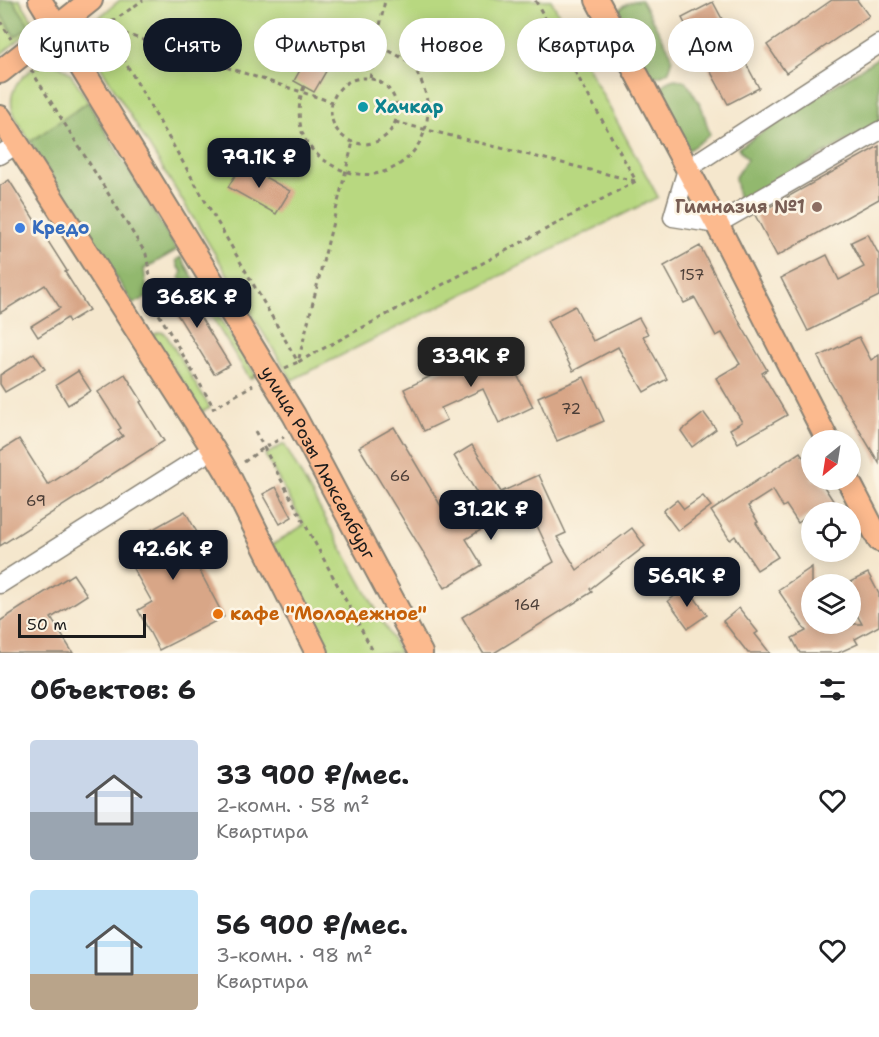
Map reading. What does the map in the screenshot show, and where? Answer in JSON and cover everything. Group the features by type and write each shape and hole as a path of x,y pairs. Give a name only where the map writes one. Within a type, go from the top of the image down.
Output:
{"main road":[{"name":"улица Розы Люксембург","path":"40,0 51,18"},
{"path":"68,18 91,0"},
{"path":"597,0 717,224 822,430"},
{"path":"0,72 18,57"},
{"name":"улица Розы Люксембург","path":"85,72 302,428 421,653"},
{"path":"0,117 9,149 205,414 213,449 228,474 317,653"},
{"path":"853,490 879,540"}],"street":[{"path":"879,44 687,170 673,217 717,224 879,131"},
{"path":"0,585 213,449"}],"path":[{"path":"118,18 143,0"},
{"path":"381,18 385,0"},
{"path":"535,0 636,181"},
{"path":"131,36 332,102"},
{"path":"304,87 299,122 305,139 316,154 345,172 371,175 392,169 408,158 420,143 426,129 429,109 425,88 411,63 387,50"},
{"path":"32,72 146,254 156,309 205,414 270,375 636,181"},
{"path":"131,72 298,362"},
{"path":"370,78 371,72"},
{"path":"370,78 389,90 395,100 397,111 395,122 381,139 370,143 353,142 340,134 334,126 331,116 332,102 341,87 349,81 370,78"},
{"path":"395,122 636,181"},
{"path":"298,362 353,142"},
{"path":"228,474 265,447 302,428"},
{"path":"255,431 374,653"}],"green space":[{"path":"0,0 20,0 31,18 18,18 18,40 0,55"},
{"path":"0,0 13,0 25,18 18,18 18,35 15,37 0,13"},
{"path":"120,0 551,0 561,18 517,18 517,72 590,72 658,197 292,380 104,72 131,72 131,18 98,18"},
{"path":"641,0 651,18 617,18 619,10 632,1"},
{"path":"656,26 668,48 668,72 658,76 646,73 656,72"},
{"path":"879,57 879,122 739,203 735,177 747,159 738,148"},
{"path":"68,72 88,102 30,142 12,108 13,92 27,73"},
{"path":"675,79 686,81 702,108 710,135 687,151 659,99 662,86"},
{"path":"88,102 177,250 144,269 148,297 133,304 30,142"},
{"path":"181,257 204,296 196,300 180,278 182,271 176,260"},
{"path":"212,306 256,376 250,379 210,314"},
{"path":"165,333 210,408 202,412 152,335"},
{"path":"284,444 400,653 326,653 270,546 304,525 265,455"}],"building":[{"path":"832,0 857,0 869,16 786,73 767,45"},
{"path":"713,2 722,18 682,18"},
{"path":"299,72 326,72 314,92 294,81"},
{"path":"711,72 750,72 759,88 728,104"},
{"name":"Гимназия №1","path":"879,146 879,199 777,256 755,215"},
{"path":"242,164 290,191 276,214 228,187"},
{"name":"Кредо","path":"9,180 89,310 69,322 67,318 38,337 31,326 60,308 45,285 0,313 0,186"},
{"path":"868,234 879,255 879,296 808,331 781,278 827,255 839,280 864,267 851,242"},
{"path":"700,246 767,370 762,373 787,415 738,443 730,429 742,422 716,378 740,364 722,333 716,336 695,298 684,303 664,266"},
{"path":"180,284 230,365 214,374 164,293"},
{"path":"575,306 593,341 639,318 648,334 643,336 667,379 644,392 618,347 573,371 547,321"},
{"path":"859,337 871,360 879,355 879,463 831,383 818,357"},
{"path":"501,342 533,407 499,423 483,389 441,408 447,420 424,431 404,389"},
{"path":"34,353 45,369 5,392 0,384 0,375"},
{"path":"78,371 91,391 68,405 56,385"},
{"path":"125,374 164,441 0,546 0,451 19,439 48,485 123,436 118,430 121,428 98,392"},
{"path":"584,377 604,421 557,441 538,397"},
{"path":"704,413 716,429 692,447 681,431"},
{"path":"394,427 451,523 483,503 454,456 472,445 501,492 539,475 566,533 557,537 577,570 632,528 645,546 590,589 592,592 494,653 483,653 462,617 554,562 526,502 466,539 482,565 445,588 359,447"},
{"path":"800,452 801,490 826,490 834,502 801,502 801,521 798,523 786,505 783,507 773,490 748,506 778,557 757,570 735,536 730,540 711,511"},
{"path":"276,487 292,517 280,524 263,494"},
{"path":"703,496 711,506 678,531 663,511 677,500 684,509"},
{"path":"185,511 208,552 194,560 224,617 159,650 138,610 152,602 121,547"},
{"path":"812,567 812,574 802,574"},
{"path":"868,573 879,594 879,626 855,639 858,644 838,653 800,653 792,638 801,634 861,634 861,576"},
{"path":"73,574 87,595 51,618 73,653 0,653 0,621"},
{"path":"801,574 801,624 778,590"},
{"path":"687,587 707,615 688,628 668,601"},
{"path":"739,608 758,632 755,634 770,653 748,653 723,621"}],"place":[{"name":"Хачкар","path":"363,107"},
{"name":"Гимназия №1","path":"817,207"},
{"name":"Кредо","path":"20,228"},
{"name":"кафе \"Молодежное\"","path":"218,614"}]}
